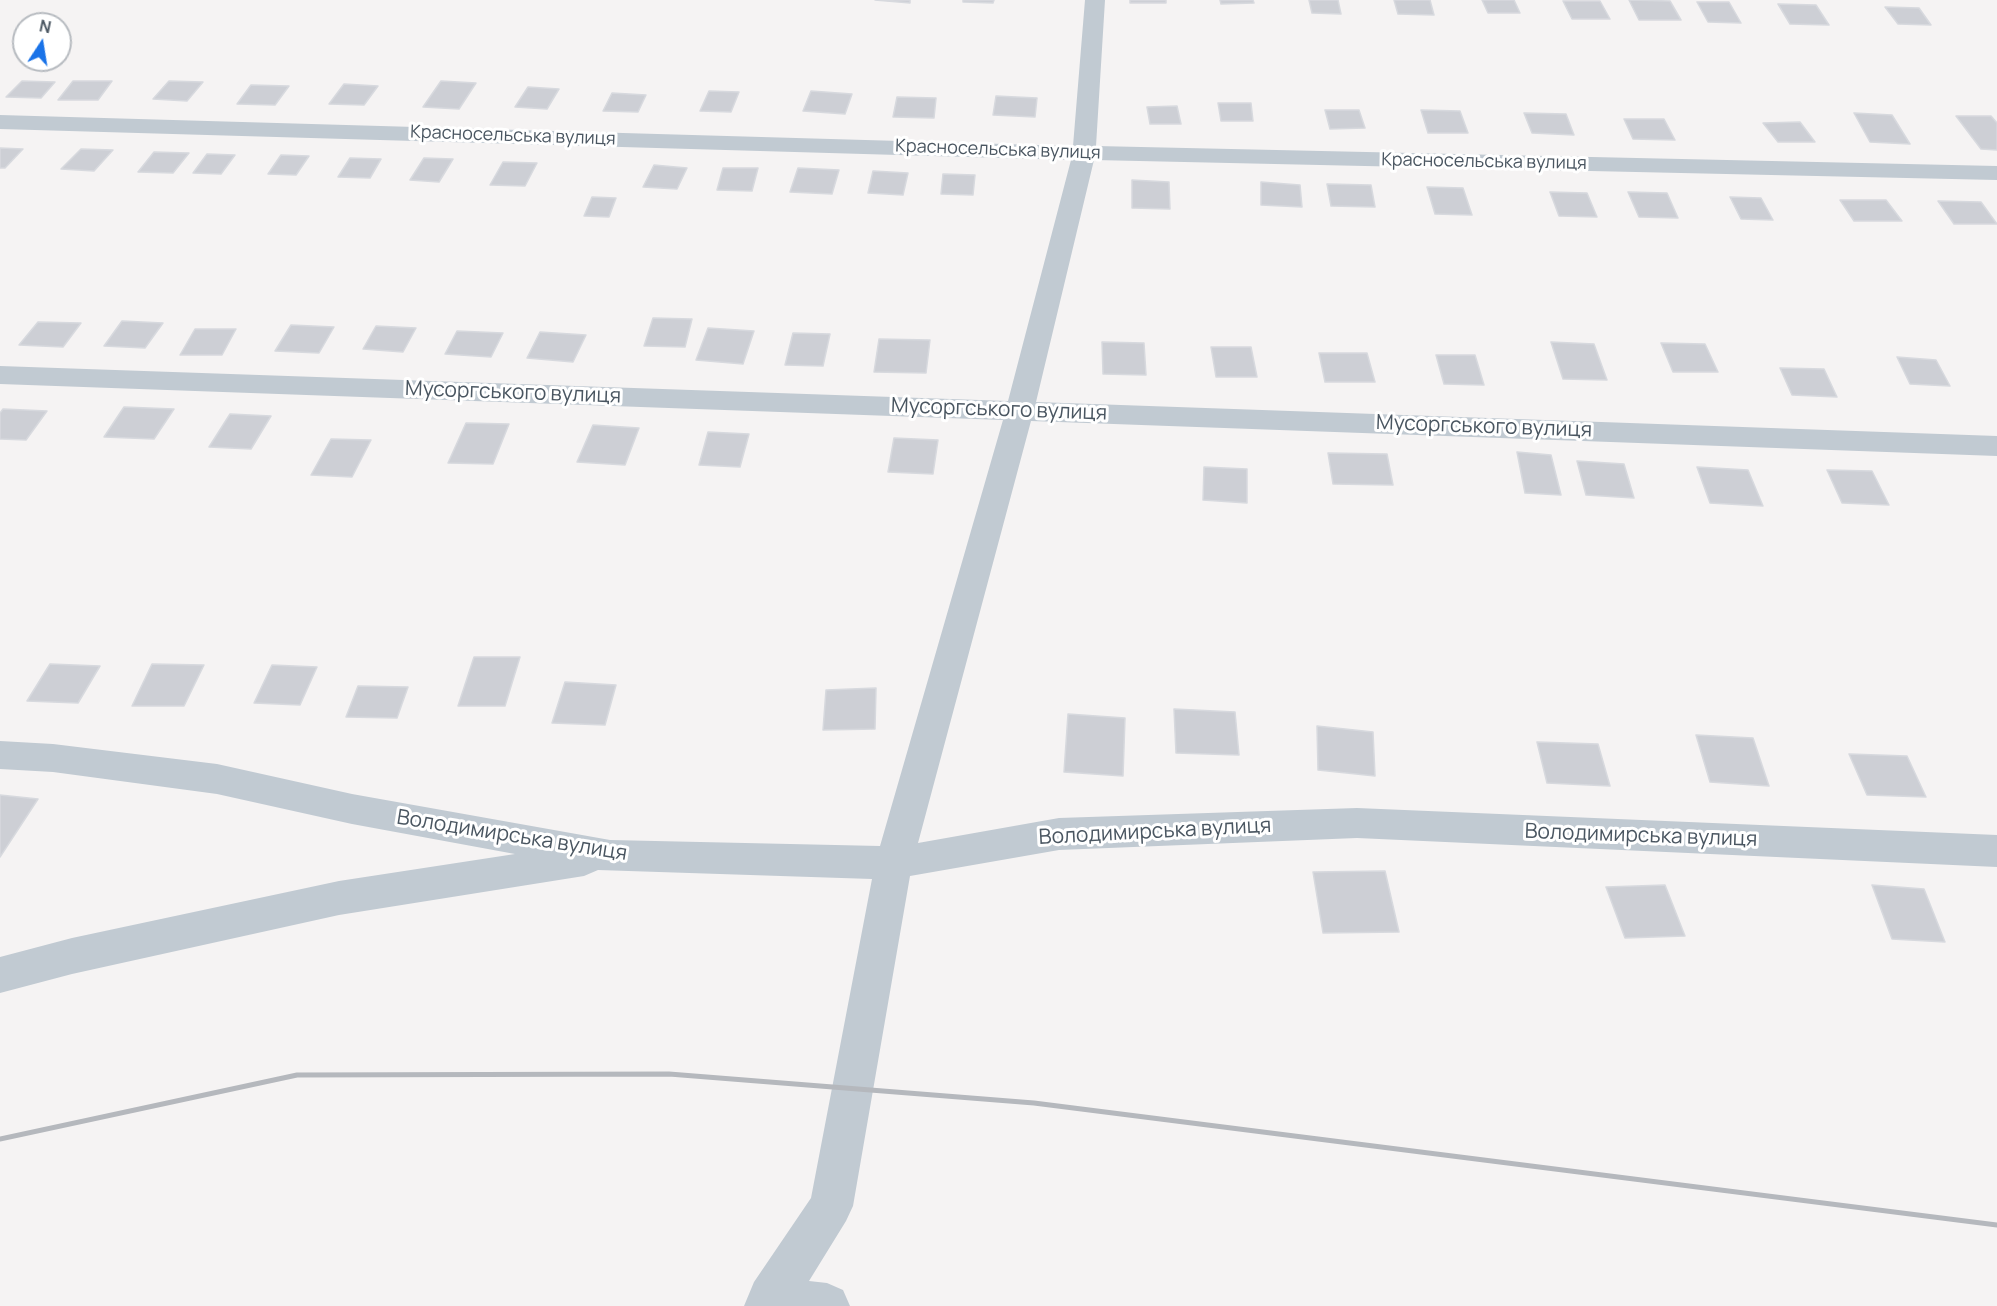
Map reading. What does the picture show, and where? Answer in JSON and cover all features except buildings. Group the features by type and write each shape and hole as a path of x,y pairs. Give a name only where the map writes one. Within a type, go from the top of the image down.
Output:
{"street":[{"path":"827,1306 768,1302 831,1206 894,863 1020,410 1084,153 1095,0"},
{"name":"Красносельська вулиця","path":"0,122 1084,153 1997,173"},
{"name":"Мусоргського вулиця","path":"0,375 1997,446"},
{"name":"Володимирська вулиця","path":"0,755 53,758 217,779 352,809 610,856 894,863 1059,834 1357,823 1997,851"},
{"path":"0,975 72,956 339,898 610,856"}],"railway":[{"path":"0,1139 297,1075 669,1074 1034,1103 1997,1225"}]}
